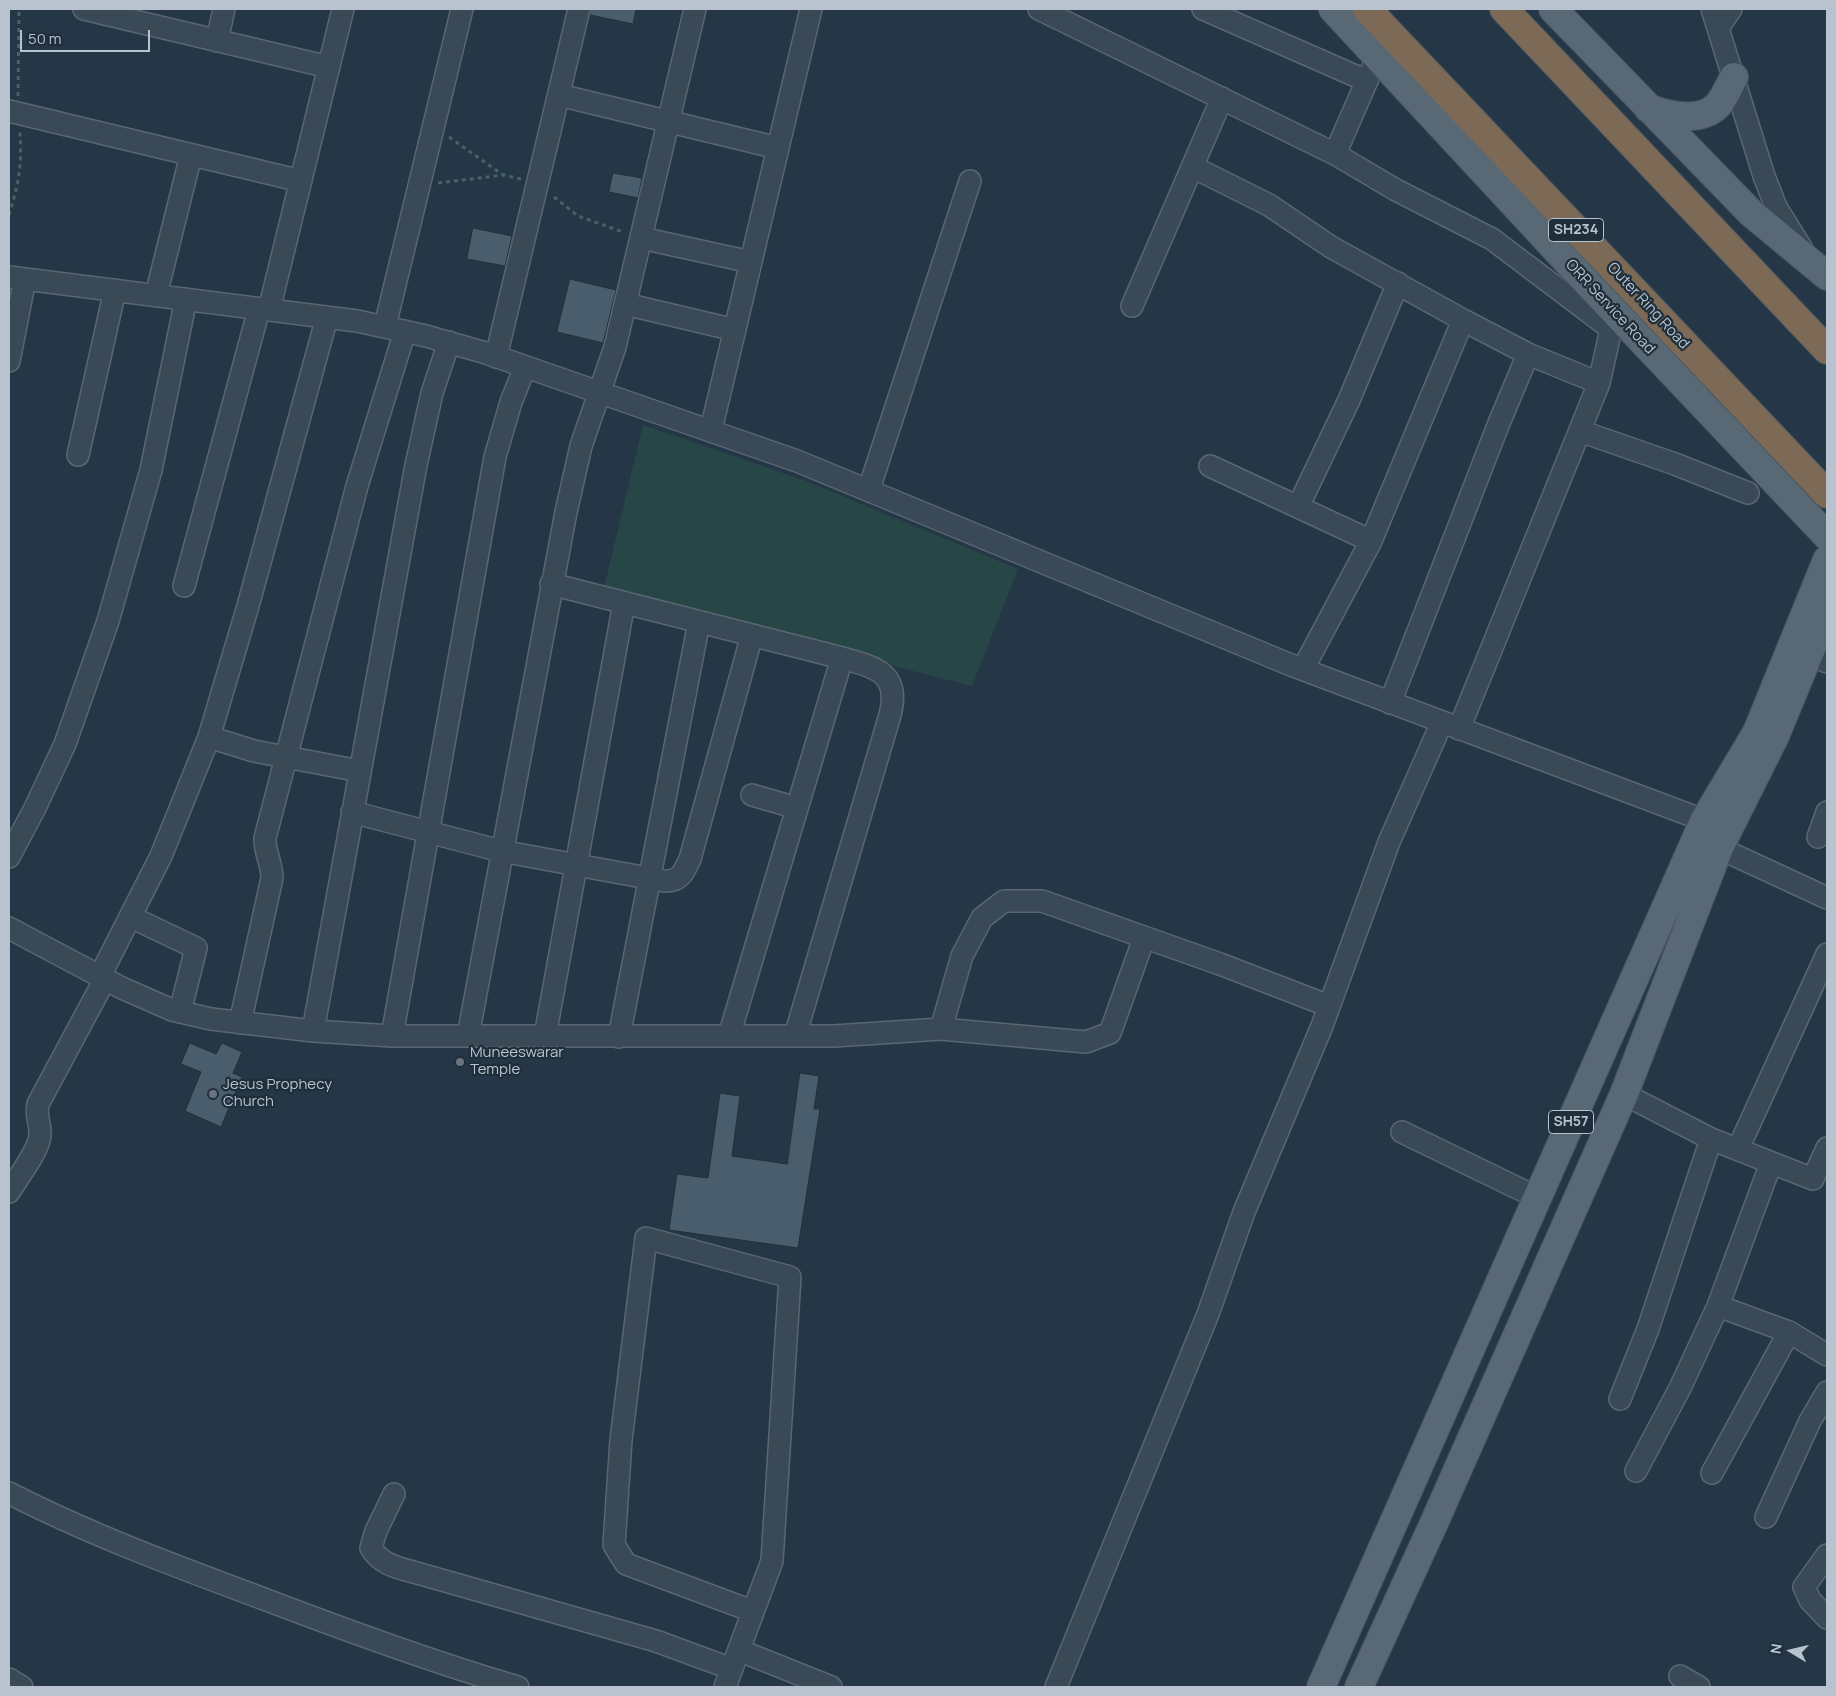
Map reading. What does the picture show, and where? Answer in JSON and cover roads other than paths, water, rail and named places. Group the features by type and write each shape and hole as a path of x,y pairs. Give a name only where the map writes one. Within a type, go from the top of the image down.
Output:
{"highway":[{"name":"Outer Ring Road","path":"1367,9 1827,494"},
{"path":"1504,9 1827,350"}],"main road":[{"name":"ORR Service Road","path":"1333,9 1583,279 1827,536"},
{"path":"1553,9 1751,214 1818,268"},
{"path":"1648,108 1677,116 1706,112 1718,106 1734,77"},
{"name":"SH57","path":"1359,1687 1434,1523 1624,1094 1717,833 1827,560"},
{"name":"SH57","path":"1321,1687 1538,1198 1717,833 1775,736 1818,658 1827,610"}],"street":[{"path":"217,40 224,9"},
{"path":"184,586 301,181 343,9"},
{"path":"240,1023 272,878 272,867 264,845 265,838 395,328 434,126 462,9"},
{"path":"496,357 579,9"},
{"path":"468,1036 551,584 579,456 615,347 694,9"},
{"path":"711,430 811,9"},
{"path":"1039,9 1335,154 1396,190 1492,239 1611,329 1599,383 1580,431 1450,726 1389,842 1329,1006 1244,1212 1208,1314 1056,1687"},
{"path":"1203,9 1367,81"},
{"path":"1732,9 1715,18 1764,176 1776,207 1818,268"},
{"path":"98,10 329,67"},
{"path":"1335,154 1378,56"},
{"path":"559,95 778,148"},
{"path":"1132,306 1222,98"},
{"path":"9,111 301,181"},
{"path":"156,295 191,155"},
{"path":"1193,167 1268,205 1331,246 1463,320 1528,354 1599,383"},
{"path":"869,490 970,181"},
{"path":"641,238 751,262"},
{"path":"9,361 17,278 327,317 395,328 449,342 599,394 711,430 869,490 1303,669 1717,833 1827,898"},
{"path":"1298,507 1349,400 1398,283"},
{"path":"78,454 115,290"},
{"path":"9,857 35,808 64,744 108,621 151,470 186,299"},
{"path":"625,304 734,330"},
{"path":"9,1192 38,1143 39,1128 36,1112 38,1104 103,977 174,827 209,736 248,606 327,317"},
{"path":"1303,669 1372,541 1463,320"},
{"path":"313,1031 423,428 449,342"},
{"path":"1390,702 1499,423 1528,354"},
{"path":"392,1036 495,457 525,367"},
{"path":"1580,431 1676,464 1748,493"},
{"path":"1210,466 1372,541"},
{"path":"551,584 842,658 870,666 885,675 892,690 893,706 795,1036"},
{"path":"545,1036 624,603"},
{"path":"620,1036 699,622"},
{"path":"352,812 501,850 650,879 676,880 686,868 752,635"},
{"path":"729,1036 842,658"},
{"path":"209,736 286,759 360,771"},
{"path":"752,796 797,808"},
{"path":"1818,837 1827,812"},
{"path":"941,1029 962,956 982,918 1004,902 1042,901 1220,964 1329,1006"},
{"path":"131,917 196,948 180,1012"},
{"path":"9,928 157,1005 180,1012 240,1023 313,1031 392,1036 795,1036 941,1029 1086,1042 1110,1034 1144,938"},
{"path":"1738,1149 1827,954"},
{"path":"1624,1094 1711,1139 1813,1179 1827,1148"},
{"path":"1402,1132 1538,1198"},
{"path":"1620,1399 1648,1329 1711,1139"},
{"path":"1636,1471 1680,1388 1718,1306 1771,1163"},
{"path":"732,1669 772,1560 790,1276 646,1238 621,1440 614,1544 626,1564 752,1611"},
{"path":"1718,1306 1789,1332 1827,1355"},
{"path":"1712,1472 1789,1332"},
{"path":"1766,1517 1810,1421 1827,1392"},
{"path":"9,1493 60,1520 211,1580 393,1648 518,1687"},
{"path":"394,1494 376,1531 371,1548 376,1556 385,1562 416,1573 656,1641 732,1669 830,1687"},
{"path":"1827,1555 1804,1587 1810,1600 1827,1618"},
{"path":"1680,1676 1699,1687"},
{"path":"9,1679 22,1687"}],"place":[{"name":"Muneeswarar Temple","path":"460,1062"},
{"name":"Jesus Prophecy Church","path":"213,1094"}]}
